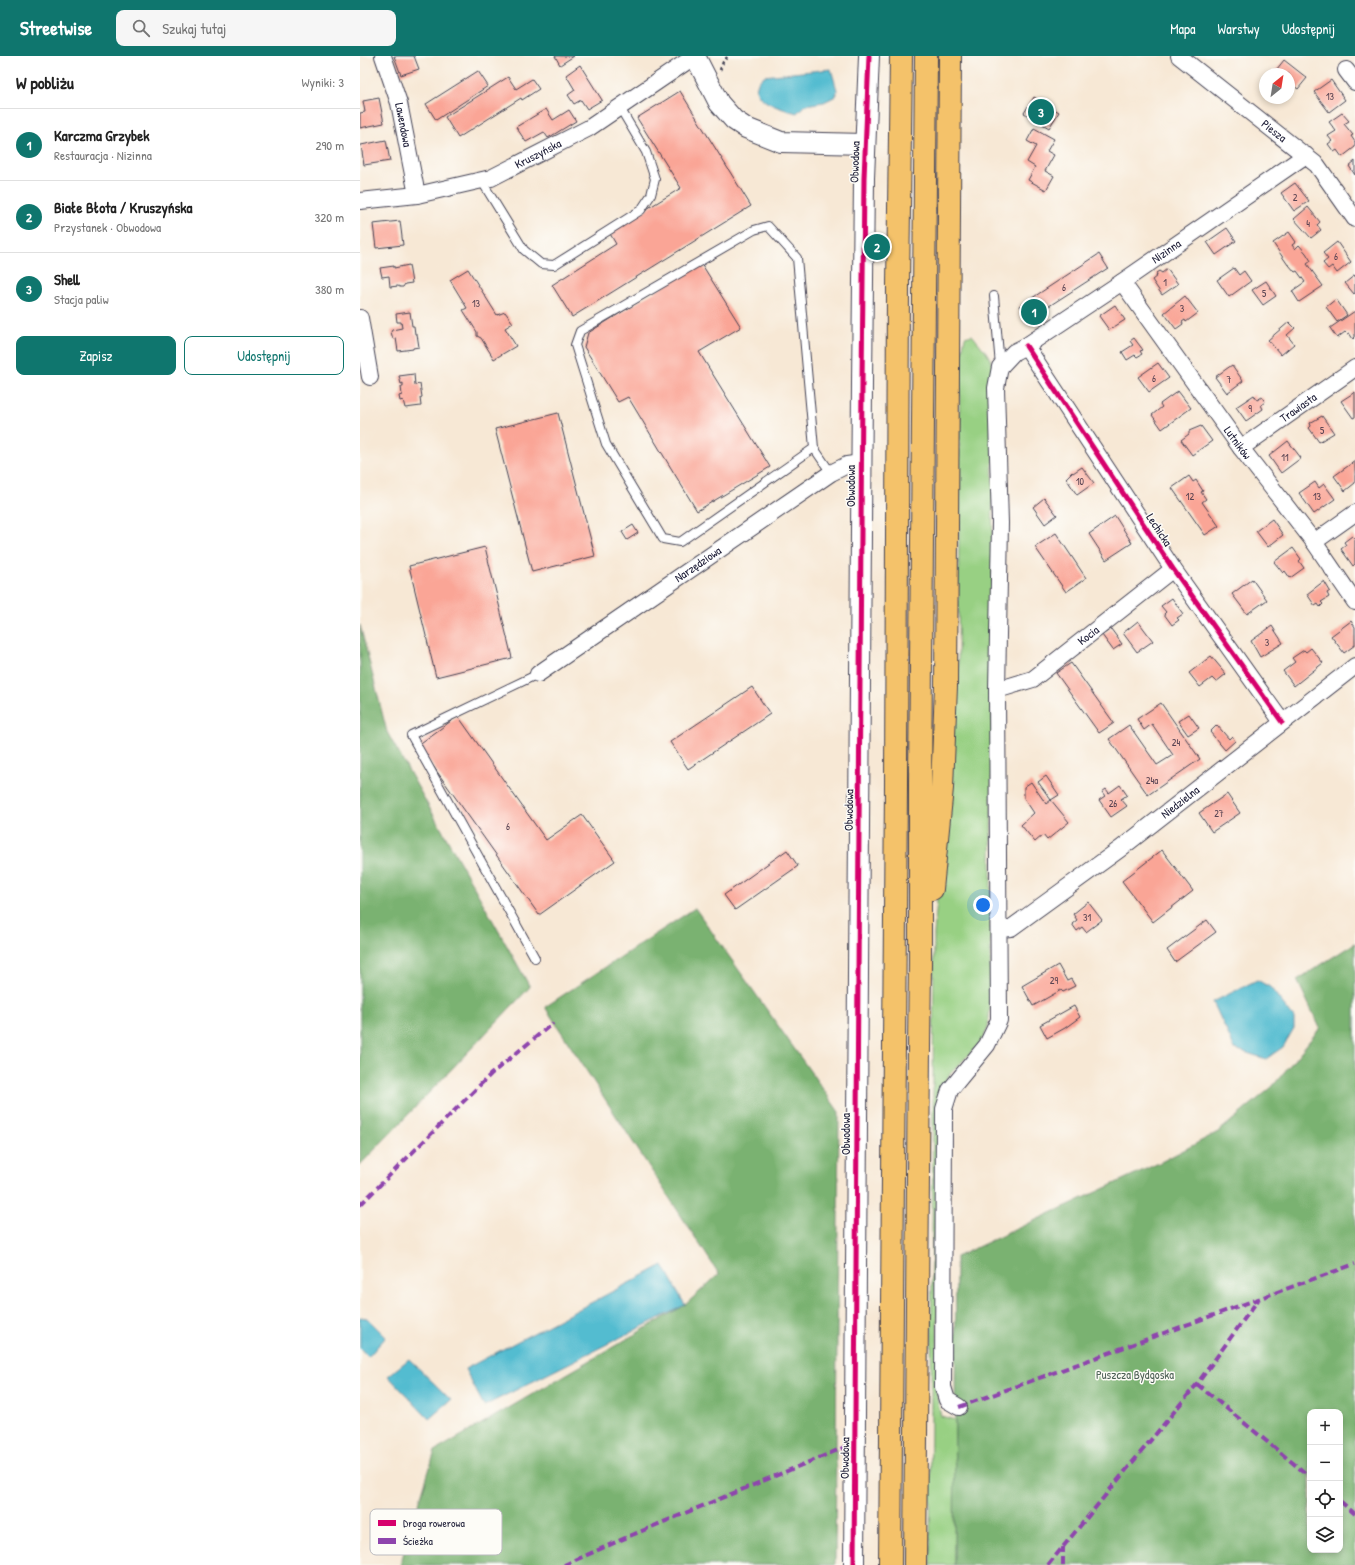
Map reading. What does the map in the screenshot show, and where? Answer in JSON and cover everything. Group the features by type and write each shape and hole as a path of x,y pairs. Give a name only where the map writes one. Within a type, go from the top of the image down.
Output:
{"highway":[{"path":"890,1565 898,286 901,56"},
{"path":"915,1565 926,56"},
{"path":"920,963 934,878 942,788 945,714 949,440 950,56"}],"street":[{"name":"Lawendowa","path":"383,56 399,103 417,195"},
{"name":"Obwodowa","path":"854,1565 861,463 865,144 869,56"},
{"name":"Piesza","path":"1179,56 1317,165 1355,219"},
{"name":"Kruszyńska","path":"360,201 417,195 491,178 589,128 620,108 690,58"},
{"path":"690,58 719,103 734,120 746,128 781,142 865,144"},
{"name":"Nizinna","path":"1000,367 1014,352 1026,346 1122,282 1306,155"},
{"name":"Lutników","path":"1122,282 1241,448 1314,542 1355,602"},
{"path":"360,318 370,376"},
{"name":"Lechicka","path":"1026,346 1172,569 1282,722"},
{"path":"960,1407 947,1400 943,1387 944,1109 950,1090 988,1045 999,1020 998,958 1000,929 997,690 1000,524 996,388 1000,367"},
{"name":"Trawiasta","path":"1241,448 1355,368"},
{"name":"Narzędziowa","path":"538,674 831,473 847,464 861,463"},
{"path":"1314,542 1355,513"},
{"name":"Kocia","path":"997,690 1033,679 1172,569"},
{"name":"Niedzielna","path":"1000,929 1011,928 1120,849 1355,666"}],"lane":[{"path":"481,180 524,250 541,264 554,265 641,210 651,196 655,179 646,152 620,108"},
{"path":"814,448 680,542 663,539 606,444 575,345 580,331 754,230 768,226 797,258 814,448 831,473"},
{"path":"994,296 1000,367"},
{"path":"535,958 411,735 538,674"}],"path":[{"path":"719,72 723,62 728,56"}],"green space":[{"path":"972,335 986,352 993,364 990,1007 988,1028 981,1042 949,1075 939,1096 937,1398 941,1416 955,1420 954,1565 930,1565 934,934 951,738 958,677 960,362 965,337"},
{"path":"360,625 387,732 530,987 360,1165"},
{"path":"695,908 839,1112 835,1565 400,1565 403,1555 502,1555 502,1509 417,1509 435,1451 685,1305 719,1274 545,1007"},
{"name":"Puszcza Bydgoska","path":"1355,943 1355,1565 954,1565 956,1257 1161,1162 1218,1132 1272,1087 1320,1028 1297,980"}],"water":[{"path":"831,69 837,90 836,96 824,102 805,105 797,113 773,105 760,96 756,90 758,84 764,76"},
{"path":"1257,980 1270,987 1294,1018 1294,1028 1283,1047 1266,1059 1235,1049 1213,1002"},
{"path":"663,1265 685,1305 484,1406 465,1369"},
{"path":"360,1317 367,1318 386,1337 368,1357 360,1348"},
{"path":"409,1359 451,1400 429,1419 388,1376"}],"building":[{"path":"394,56 414,56 419,69 401,75"},
{"path":"555,56 574,56 560,65"},
{"path":"1284,60 1294,68 1278,68"},
{"path":"580,65 602,100 587,109 581,100 574,104 568,95 575,90 566,75"},
{"path":"1295,69 1307,78 1298,89 1295,87"},
{"path":"478,71 488,86 436,120 426,104"},
{"path":"508,77 516,89 532,79 539,89 522,100 521,98 458,138 445,117"},
{"path":"1331,80 1345,100 1329,112 1314,92"},
{"path":"680,91 751,206 572,317 552,285 616,244 609,232 681,188 637,118"},
{"path":"1034,97 1059,112 1049,128 1024,113"},
{"path":"379,98 384,123 360,128 360,113 365,112 363,101"},
{"path":"546,109 553,120 569,110 576,121 548,138 544,132 526,142 516,127"},
{"path":"1342,113 1349,121 1344,124 1353,135 1351,136 1355,142 1355,147 1342,157 1337,150 1334,152 1328,144 1332,141 1328,136 1336,131 1329,122"},
{"path":"1034,128 1054,139 1047,151 1054,155 1045,171 1054,176 1046,190 1028,180 1035,167 1027,162 1036,146 1027,141"},
{"path":"386,140 390,161 364,165 361,145"},
{"path":"1355,161 1355,175 1349,166"},
{"path":"1295,183 1309,201 1294,211 1281,193"},
{"path":"1308,207 1320,222 1317,225 1321,230 1311,238 1294,219"},
{"path":"400,221 403,245 376,248 373,224"},
{"path":"1227,228 1236,241 1216,255 1207,242"},
{"path":"1289,232 1296,242 1292,245 1295,249 1299,245 1306,253 1311,261 1307,264 1323,286 1299,302 1292,291 1305,282 1297,271 1295,272 1288,265 1273,243"},
{"path":"1337,242 1351,262 1337,273 1332,266 1328,269 1323,263 1328,259 1323,253"},
{"path":"1099,254 1108,268 1029,319 1020,306"},
{"path":"701,263 741,327 699,352 770,467 697,511 628,397 618,402 584,347 588,333"},
{"path":"409,265 412,283 405,284 403,287 390,287 389,276 382,277 380,268 394,266 394,268"},
{"path":"1234,268 1239,275 1244,271 1251,281 1229,297 1217,280"},
{"path":"468,269 497,315 505,312 513,323 505,328 516,346 494,359 481,338 477,336 477,332 463,310 467,308 450,280"},
{"path":"1167,269 1178,284 1162,295 1152,280 1157,276 1156,273 1159,271 1162,273"},
{"path":"1355,275 1355,293 1354,294 1345,283"},
{"path":"1266,281 1276,296 1263,305 1252,290"},
{"path":"1185,296 1198,313 1186,322 1185,320 1182,322 1183,324 1176,329 1164,313"},
{"path":"1336,299 1347,315 1337,322 1326,307"},
{"path":"1115,305 1125,320 1109,330 1099,316"},
{"path":"1355,311 1355,337 1353,339 1349,333 1347,334 1345,332 1337,338 1330,328"},
{"path":"410,312 412,326 414,326 415,334 417,334 419,347 398,351 396,338 393,339 391,332 392,330 402,328 401,322 397,322 396,314"},
{"path":"1289,322 1295,328 1287,335 1294,344 1281,355 1268,340"},
{"path":"1134,338 1143,350 1140,351 1142,354 1137,357 1135,355 1127,360 1122,352 1133,345 1130,341"},
{"path":"1158,363 1169,378 1149,392 1138,377"},
{"path":"1232,365 1243,381 1227,393 1215,377"},
{"path":"414,374 415,385 420,384 422,397 420,398 421,406 405,408 403,400 400,401 399,396 402,395 401,387 403,387 403,383 401,384 399,376"},
{"path":"1178,391 1191,408 1162,429 1152,415 1162,407 1160,404"},
{"path":"1355,392 1355,417 1353,418 1341,401"},
{"path":"1254,395 1257,400 1262,397 1265,402 1261,405 1263,409 1246,421 1236,407"},
{"path":"558,413 595,556 532,572 495,429"},
{"path":"1322,416 1334,433 1319,442 1309,428 1311,426 1310,423"},
{"path":"1201,426 1212,441 1192,455 1181,440 1189,434 1189,431"},
{"path":"1288,441 1301,458 1281,473 1269,456"},
{"path":"1355,461 1355,483 1345,491 1334,476"},
{"path":"1082,467 1094,483 1077,495 1066,478 1072,472 1073,473"},
{"path":"1189,476 1193,482 1196,480 1203,491 1201,492 1206,499 1202,502 1219,526 1205,535 1172,488"},
{"path":"1315,482 1319,488 1324,484 1335,499 1314,514 1299,493"},
{"path":"1044,498 1057,515 1045,524 1033,507"},
{"path":"1115,516 1132,543 1106,560 1089,534"},
{"path":"1272,519 1283,535 1268,547 1256,531"},
{"path":"633,525 638,533 627,540 622,532"},
{"path":"1056,533 1086,578 1066,592 1035,547"},
{"path":"1352,536 1355,539 1355,564 1353,566 1341,549 1346,545 1344,542"},
{"path":"485,547 512,658 436,677 409,566"},
{"path":"1293,548 1301,559 1299,561 1304,568 1290,578 1285,571 1283,573 1274,562"},
{"path":"1252,579 1267,600 1247,614 1232,594"},
{"path":"1324,581 1330,591 1327,593 1329,597 1321,602 1323,604 1320,607 1318,604 1315,606 1307,594"},
{"path":"1172,598 1183,614 1177,618 1179,620 1172,625 1164,614 1166,612 1161,606"},
{"path":"1138,621 1153,641 1137,652 1123,633"},
{"path":"1351,621 1355,627 1355,645 1344,653 1331,636"},
{"path":"1272,626 1283,643 1260,657 1251,641"},
{"path":"1111,629 1122,644 1113,650 1102,635"},
{"path":"1311,648 1323,663 1294,686 1283,671 1295,662 1292,658 1304,650 1306,652"},
{"path":"1211,656 1226,674 1216,682 1212,678 1200,687 1189,673"},
{"path":"1071,663 1114,723 1099,733 1056,673"},
{"path":"752,687 770,714 688,769 670,742"},
{"path":"1161,703 1200,759 1148,795 1109,739 1129,725 1157,765 1173,755 1152,724 1144,730 1137,719"},
{"path":"1189,714 1199,728 1188,735 1178,721"},
{"path":"458,716 546,840 582,815 615,861 539,915 418,745"},
{"path":"1217,725 1229,739 1232,736 1235,741 1225,750 1210,732"},
{"path":"1046,776 1059,795 1051,800 1038,782"},
{"path":"1031,782 1046,804 1051,800 1069,822 1047,840 1043,835 1035,842 1021,825 1034,813 1024,798 1024,787"},
{"path":"1120,785 1127,795 1121,799 1127,806 1111,817 1099,800 1105,796 1102,792 1106,789 1109,793"},
{"path":"1227,794 1240,813 1212,832 1199,813"},
{"path":"787,850 798,866 735,910 724,895"},
{"path":"1162,850 1193,891 1153,922 1122,881"},
{"path":"1088,902 1102,920 1086,932 1082,927 1077,931 1072,924 1077,920 1073,914"},
{"path":"1207,920 1216,932 1175,962 1167,950"},
{"path":"1058,965 1067,981 1071,979 1075,986 1063,992 1061,990 1033,1006 1022,986"},
{"path":"1074,1006 1080,1017 1065,1028 1047,1038 1040,1025"}],"marked path":[{"path":"360,1205 491,1074 553,1023"},
{"path":"959,1407 1355,1264"},
{"path":"1048,1565 1197,1384 1258,1300"},
{"path":"1197,1384 1307,1475"},
{"path":"564,1565 632,1535 855,1443"},
{"path":"1343,1504 1355,1514"},
{"path":"1063,1547 1063,1565"}],"cycle path":[{"path":"854,1565 864,178 869,56"},
{"path":"1026,346 1173,569 1282,722"}],"place":[{"name":"Shell","path":"1041,112"},
{"name":"Białe Błota / Kruszyńska","path":"877,247"},
{"name":"Karczma Grzybek","path":"1034,312"}]}
